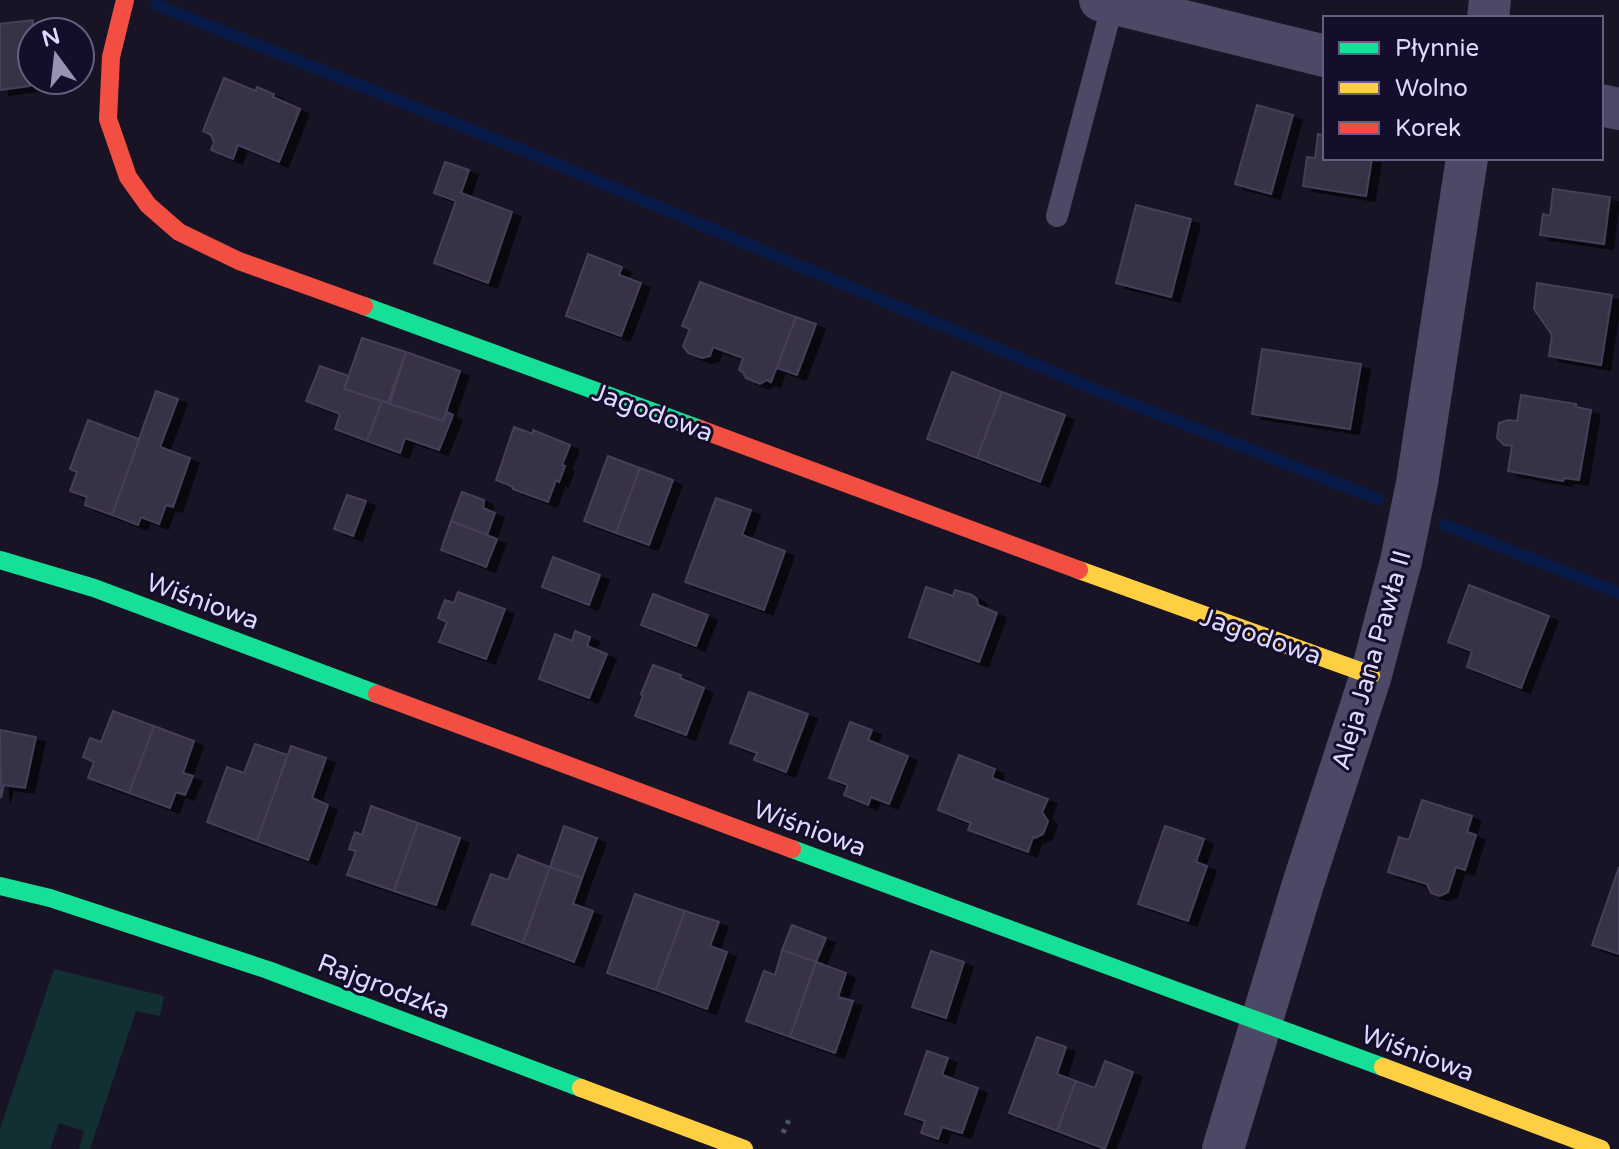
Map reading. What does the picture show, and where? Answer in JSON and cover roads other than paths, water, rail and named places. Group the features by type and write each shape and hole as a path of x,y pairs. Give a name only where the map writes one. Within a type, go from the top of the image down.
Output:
{"street":[{"name":"Jagodowa","path":"125,0 111,57 108,119 128,177 148,205 179,232 239,261 1371,675"},
{"path":"1107,2 1323,56"},
{"name":"Aleja Jana Pawła II","path":"1223,1149 1303,884 1371,675 1401,561 1417,483 1467,160"},
{"name":"Wiśniowa","path":"0,560 94,588 1601,1149"},
{"name":"Rajgrodzka","path":"0,886 50,898 268,970 719,1145"}],"lane":[{"path":"1057,216 1107,2"}],"waterway":[{"path":"157,5 537,156 1096,390 1378,499"},
{"path":"1445,525 1619,593"}]}
